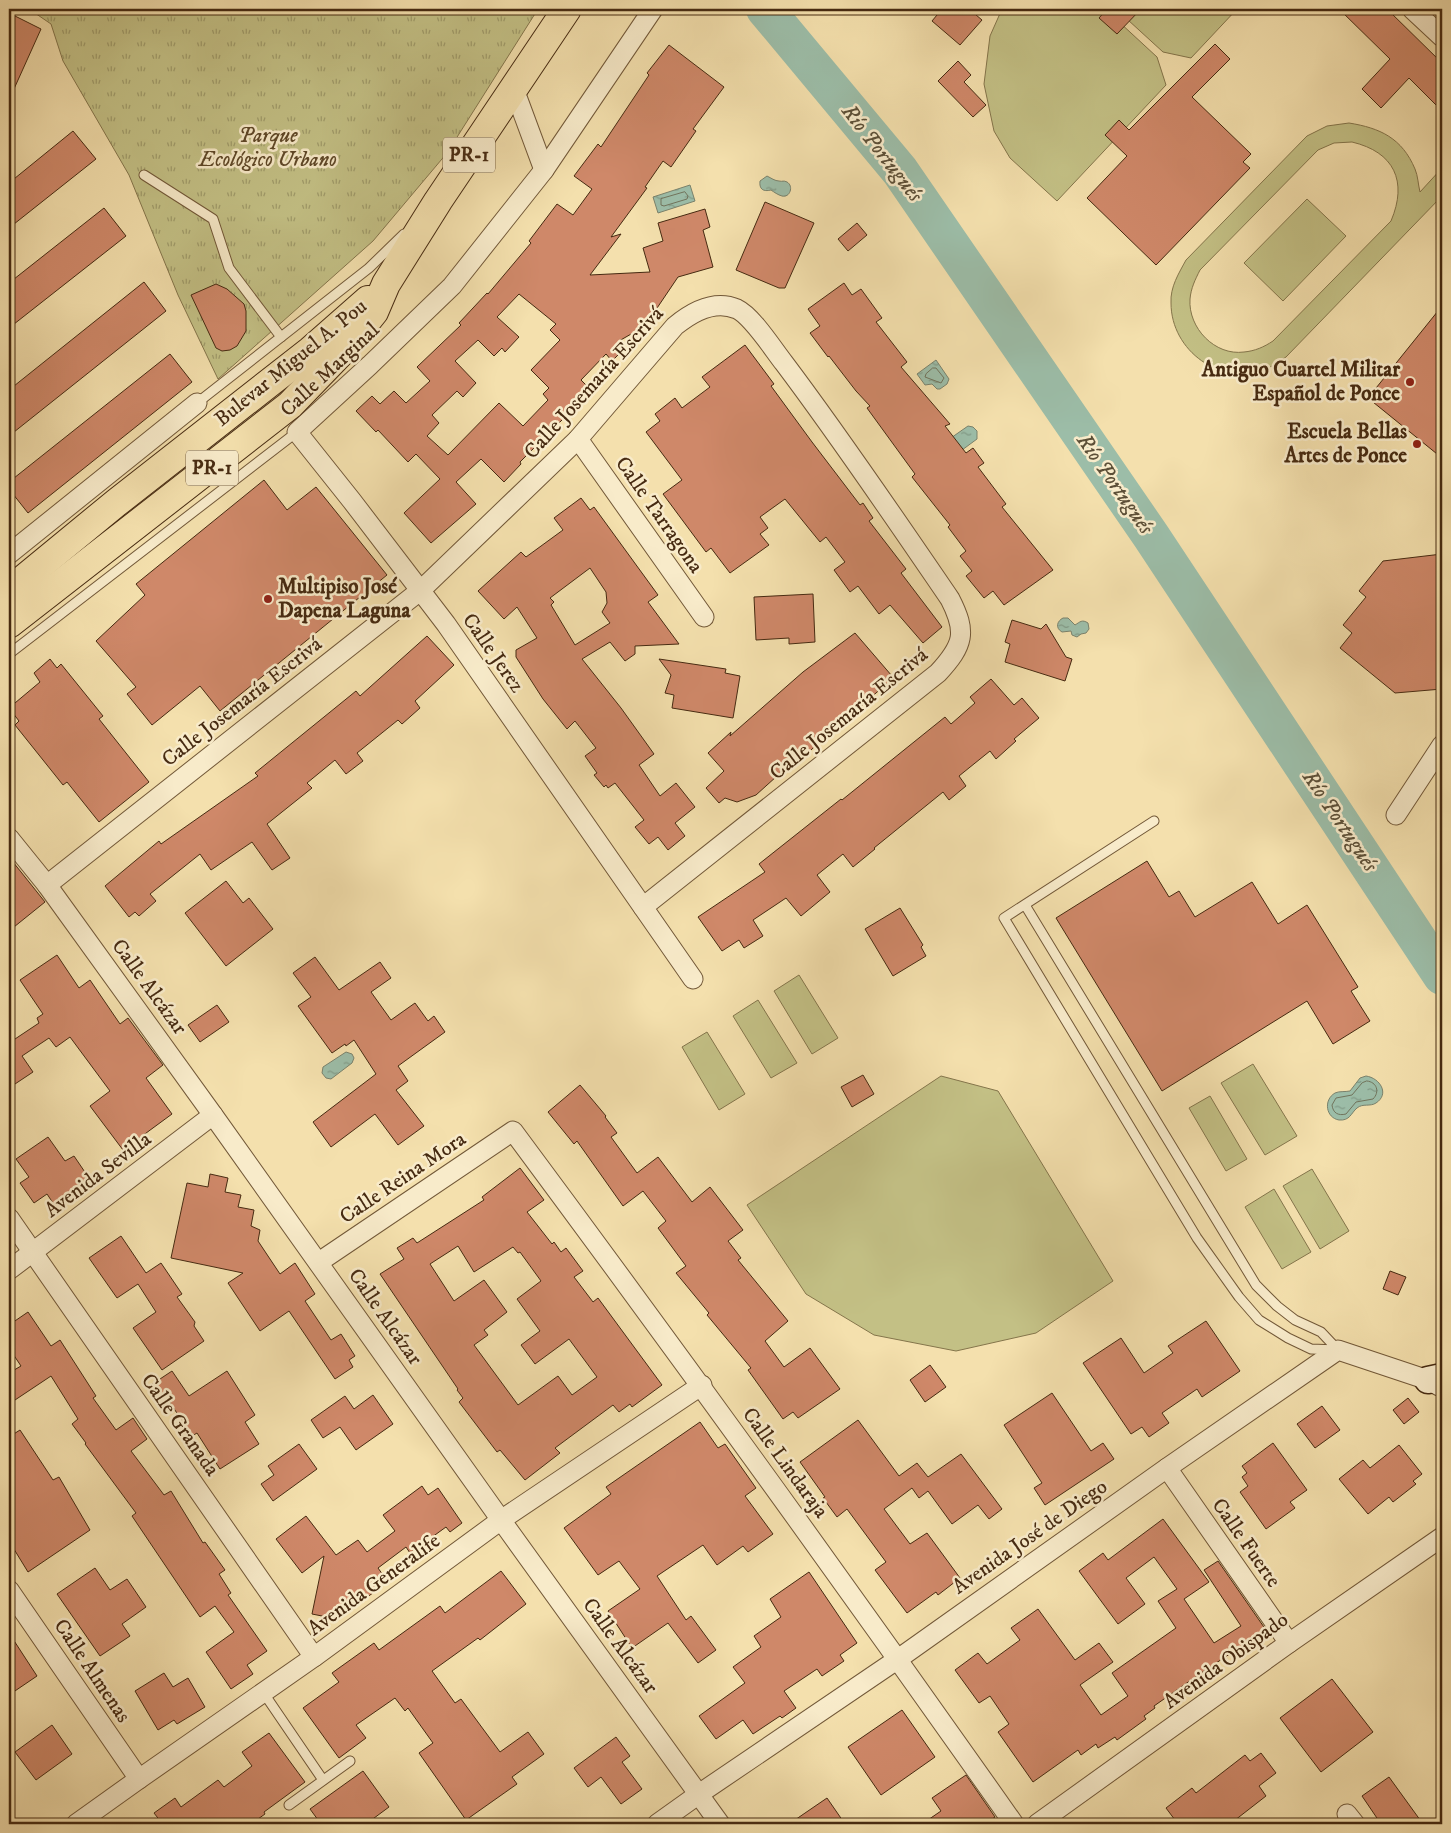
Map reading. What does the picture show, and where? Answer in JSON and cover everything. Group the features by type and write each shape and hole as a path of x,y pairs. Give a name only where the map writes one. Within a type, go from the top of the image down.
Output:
{"main road":[{"name":"Bulevar Miguel A. Pou","path":"9,624 290,405 362,329 374,312 386,284 438,201 560,18"},
{"name":"Bulevar Miguel A. Pou","path":"9,591 116,503 310,351 386,284"}],"street":[{"name":"Calle Marginal","path":"297,432 452,286 544,170 653,9"},
{"path":"1412,9 1442,38"},
{"path":"514,89 544,170"},
{"name":"Calle Josemaría Escrivá","path":"46,885 421,590 578,439 675,326 690,314 710,306 720,305 743,313 759,330 851,455 950,599 961,623 961,637 957,649 938,672 643,907"},
{"path":"9,554 197,403"},
{"name":"Calle Jerez","path":"297,432 421,590 693,979"},
{"name":"Calle Tarragona","path":"578,439 704,616"},
{"path":"1396,815 1442,745"},
{"name":"Calle Alcázar","path":"9,838 46,885 213,1115 500,1520 720,1824"},
{"name":"Avenida Sevilla","path":"9,1270 213,1115"},
{"name":"Calle Reina Mora","path":"319,1262 513,1131"},
{"name":"Calle Lindaraja","path":"513,1131 702,1385 1014,1824"},
{"name":"Calle Granada","path":"9,1218 314,1657"},
{"path":"1338,1350 1437,1381"},
{"name":"Avenida José de Diego","path":"657,1824 898,1659 1167,1468 1338,1350"},
{"name":"Avenida Generalife","path":"76,1824 314,1657 500,1520 702,1385"},
{"name":"Calle Fuerte","path":"1167,1468 1289,1643"},
{"name":"Avenida Obispado","path":"1037,1824 1289,1643 1442,1537"},
{"name":"Calle Almenas","path":"9,1590 139,1779"}],"lane":[{"path":"144,175 213,220 229,268 281,337"},
{"path":"197,403 369,268 438,201"},
{"name":"Calle Marginal","path":"9,654 297,432"},
{"path":"1154,821 1004,918 1205,1251 1239,1297 1259,1320 1288,1338 1311,1349 1338,1350"},
{"path":"1025,905 1256,1285 1277,1306 1295,1320 1321,1332 1338,1350"},
{"path":"263,1692 323,1780"},
{"path":"289,1805 350,1761"}],"green space":[{"name":"Parque Ecológico Urbano","path":"29,9 538,9 447,153 373,241 218,379 178,295 129,175 63,61 51,24"},
{"path":"1002,9 1105,9 1157,57 1166,85 1057,201 1010,158 994,131 984,84 990,36"},
{"path":"1116,9 1237,9 1191,58 1163,52"},
{"path":"1349,123 1371,128 1389,136 1404,149 1410,158 1416,172 1420,192 1442,168 1442,196 1286,357 1266,369 1249,373 1232,373 1216,369 1202,361 1189,350 1180,336 1173,320 1171,303 1172,291 1176,280 1186,260 1307,136 1327,126","holes":["1352,142 1378,153 1394,170 1398,193 1391,221 1273,341 1252,351 1233,352 1214,345 1205,338 1194,320 1190,299 1191,291 1200,270 1318,150 1334,143"]},
{"path":"1307,199 1346,236 1283,301 1244,263"},
{"path":"799,975 838,1038 812,1054 774,991"},
{"path":"758,1000 797,1063 771,1078 733,1016"},
{"path":"707,1032 745,1094 719,1110 682,1047"},
{"path":"1253,1064 1297,1136 1265,1155 1221,1083"},
{"path":"941,1076 998,1091 1113,1281 1036,1333 956,1351 874,1335 806,1294 747,1205"},
{"path":"1210,1096 1247,1159 1226,1171 1189,1108"},
{"path":"1312,1169 1349,1231 1320,1249 1283,1186"},
{"path":"1274,1189 1311,1252 1282,1269 1245,1207"}],"water":[{"path":"767,176 787,182 791,189 789,194 782,196 771,190 766,191 762,189 760,181"},
{"path":"690,185 695,201 658,213 653,197"},
{"path":"936,360 949,379 947,384 940,389 937,389 932,384 925,385 917,374"},
{"path":"968,426 973,427 977,431 977,439 958,453 948,440"},
{"path":"1063,618 1068,618 1075,625 1084,621 1088,623 1089,629 1086,633 1077,637 1072,635 1071,631 1062,632 1058,629 1058,625 1059,621"},
{"path":"346,1052 352,1054 354,1058 352,1063 331,1079 326,1078 322,1073 323,1067"},
{"path":"1371,1077 1382,1087 1383,1091 1380,1099 1374,1104 1359,1107 1346,1119 1339,1120 1331,1116 1328,1104 1331,1096 1337,1092 1350,1091 1360,1078"}],"building":[{"path":"942,9 969,9 982,20 960,45 932,21"},
{"path":"1107,9 1141,9 1117,34 1099,18"},
{"path":"1339,9 1387,9 1442,63 1442,111 1409,78 1381,108 1362,89 1390,59"},
{"path":"9,13 41,29 9,100"},
{"path":"1215,44 1230,59 1192,97 1251,154 1243,162 1250,168 1156,265 1087,198 1127,156 1105,135 1119,120 1129,130"},
{"path":"669,45 724,87 693,129 696,131 671,167 663,161 645,187 647,188 611,237 621,234 590,275 650,272 643,248 663,241 658,223 705,209 710,227 703,230 713,267 678,277 653,314 638,330 619,341 625,348 612,361 606,354 581,380 588,387 570,405 574,408 520,462 521,464 504,482 481,459 456,482 476,504 431,543 404,513 440,479 416,454 408,462 378,430 376,432 356,411 372,396 380,404 394,391 406,403 430,381 417,367 461,325 459,323 488,294 531,243 529,241 557,204 573,215 592,189 574,176 598,144 601,147 649,75 647,73","holes":["519,294 556,324 550,330 560,340 531,370 549,388 543,394 548,400 523,426 499,403 448,455 427,436 439,423 432,415 457,391 463,397 476,383 455,361 478,340 494,356 502,348 505,352 519,337 497,317"]},
{"path":"958,61 971,75 964,82 986,105 973,117 938,81"},
{"path":"73,131 96,159 9,228 9,183"},
{"path":"765,202 814,223 785,288 779,288 736,270"},
{"path":"104,208 126,236 9,328 9,283"},
{"path":"857,223 867,235 848,251 838,239"},
{"path":"144,282 166,311 9,436 9,390"},
{"path":"844,283 852,295 861,289 882,318 876,322 907,362 901,367 950,424 945,426 966,453 973,448 984,463 978,467 1006,504 1002,507 1053,570 1004,605 993,591 984,598 966,576 972,571 960,556 966,551 948,527 950,525 912,477 915,474 867,408 870,406 810,333 820,326 808,309"},
{"path":"216,284 227,289 244,304 246,311 246,331 237,346 230,350 222,351 216,348 191,295"},
{"name":"Antiguo Cuartel Militar Español de Ponce","path":"1442,306 1442,458 1368,398"},
{"path":"745,345 774,384 771,386 812,442 860,505 863,503 873,518 869,521 906,569 901,573 942,627 923,643 890,605 879,614 858,586 850,592 834,570 845,562 826,537 820,542 785,499 760,517 768,528 760,534 769,545 730,573 711,548 706,552 663,494 682,480 646,432 660,421 655,414 675,398 682,408 710,387 702,377"},
{"path":"170,354 192,382 28,513 9,489 9,482"},
{"name":"Multipiso José Dapena Laguna","path":"264,480 287,510 316,487 387,575 220,711 200,686 152,725 127,694 136,687 96,641 145,595 136,584"},
{"path":"581,498 590,510 594,507 658,595 648,602 679,644 635,646 635,654 625,661 610,642 582,659 654,754 639,765 660,796 676,783 695,807 675,823 685,836 668,850 658,837 649,844 635,827 644,820 615,783 608,788 606,785 604,787 594,775 597,773 585,756 596,748 575,721 567,729 543,699 516,657 516,650 537,638 517,607 504,619 478,591 521,552 526,557 563,530 554,518","holes":["590,568 606,592 607,603 602,612 610,623 575,645 551,605 554,602 550,598"]},
{"path":"1442,554 1442,689 1395,693 1340,648 1352,633 1343,625 1366,597 1359,591 1383,561"},
{"path":"813,594 815,642 789,644 789,638 756,640 754,597"},
{"path":"1012,620 1041,629 1046,624 1066,657 1072,659 1065,681 1005,662 1010,644 1005,642"},
{"path":"855,633 892,676 891,680 861,706 859,704 810,751 787,767 756,795 737,802 725,798 719,803 706,788 724,771 708,753 803,672"},
{"path":"427,636 454,665 415,701 420,708 402,724 398,720 357,753 363,761 346,774 335,760 307,783 312,788 267,824 290,858 272,870 252,842 211,870 200,854 150,894 156,901 139,916 135,912 129,917 105,886 159,841 161,844 258,776 255,773 356,691 360,696"},
{"path":"50,659 57,668 61,664 103,716 99,719 149,782 99,822 67,782 63,785 15,725 19,721 9,708 40,682 34,673"},
{"path":"659,659 726,669 725,673 740,676 733,718 672,708 674,695 665,693 671,675"},
{"path":"991,679 1014,705 1022,698 1039,718 1014,739 1016,741 996,759 990,751 959,776 966,786 949,800 943,792 853,867 843,854 817,875 830,892 801,916 786,898 753,920 763,936 744,948 739,940 722,951 698,917 765,872 759,864 945,717 951,724 975,703 970,697"},
{"path":"9,857 45,902 9,931"},
{"path":"1147,861 1169,897 1179,891 1195,917 1252,882 1278,924 1307,905 1358,987 1351,991 1370,1021 1333,1044 1307,1001 1162,1091 1056,918"},
{"path":"226,881 243,903 249,898 273,929 226,966 185,913"},
{"path":"900,908 923,945 921,947 926,956 893,976 865,929"},
{"path":"57,955 79,988 90,980 120,1024 128,1018 163,1065 146,1078 172,1114 123,1150 90,1106 110,1091 70,1037 56,1047 49,1038 22,1056 33,1072 9,1088 9,1036 12,1041 39,1023 37,1018 43,1014 20,980"},
{"path":"315,957 339,990 380,962 391,978 371,992 391,1020 415,1003 428,1021 434,1016 445,1032 398,1066 408,1081 396,1090 424,1126 398,1145 375,1114 331,1147 313,1122 376,1074 354,1040 332,1053 298,1006 311,997 293,973"},
{"path":"217,1005 229,1022 200,1042 188,1025"},
{"path":"863,1075 874,1094 852,1107 841,1087"},
{"path":"580,1085 606,1116 617,1133 611,1137 637,1173 658,1157 692,1202 710,1187 743,1230 728,1241 741,1258 738,1260 788,1321 765,1341 784,1367 810,1348 840,1389 798,1418 793,1412 783,1419 748,1370 751,1368 707,1315 709,1313 676,1273 686,1266 658,1228 666,1221 643,1191 623,1206 577,1141 574,1144 548,1112"},
{"path":"48,1137 65,1161 74,1156 91,1181 55,1206 47,1194 34,1203 20,1183 29,1177 16,1159"},
{"path":"520,1168 544,1200 527,1212 552,1244 554,1242 561,1252 566,1248 583,1271 574,1277 593,1302 598,1298 662,1385 632,1407 630,1404 619,1412 613,1405 555,1448 560,1453 525,1480 500,1450 497,1452 459,1402 463,1398 458,1389 380,1274 404,1259 397,1248 413,1238 417,1243 484,1200 482,1197","holes":["458,1246 474,1272 513,1247 518,1253 520,1252 541,1281 517,1299 540,1331 521,1345 535,1364 569,1339 597,1377 572,1395 558,1376 518,1405 474,1345 488,1335 484,1330 507,1312 484,1280 454,1301 430,1264"]},
{"path":"210,1174 228,1178 225,1192 241,1195 238,1207 254,1210 251,1226 260,1230 258,1241 280,1274 295,1263 315,1294 305,1301 331,1340 341,1334 355,1356 349,1360 353,1367 335,1379 289,1311 260,1331 228,1283 243,1273 171,1258 187,1183 208,1187"},
{"path":"121,1236 146,1273 161,1263 182,1294 177,1297 195,1322 194,1326 204,1341 162,1370 133,1328 156,1312 138,1284 117,1298 89,1258"},
{"path":"1390,1271 1406,1277 1398,1295 1383,1289"},
{"path":"28,1312 51,1346 60,1340 96,1396 93,1398 116,1430 133,1418 147,1439 131,1451 164,1495 171,1491 203,1543 205,1542 225,1570 219,1574 231,1593 228,1595 267,1651 247,1665 253,1674 231,1689 206,1652 234,1632 215,1606 200,1617 132,1516 136,1513 72,1424 78,1419 51,1376 9,1404 9,1373 21,1366 9,1348 9,1325"},
{"path":"1206,1321 1240,1371 1202,1397 1197,1389 1162,1413 1169,1423 1149,1437 1142,1427 1131,1434 1083,1363 1121,1338 1144,1373 1173,1353 1168,1346"},
{"path":"930,1365 946,1387 925,1402 910,1380"},
{"path":"172,1371 189,1396 227,1371 255,1415 245,1422 259,1444 220,1469 197,1433 192,1436 167,1398 162,1401 151,1385"},
{"path":"1052,1393 1091,1451 1103,1443 1114,1459 1045,1505 1034,1488 1042,1483 1004,1425"},
{"path":"373,1395 393,1424 356,1450 340,1427 323,1438 311,1420 345,1396 354,1409"},
{"path":"1408,1398 1419,1412 1404,1424 1393,1410"},
{"path":"1322,1406 1340,1430 1315,1448 1297,1424"},
{"path":"858,1420 899,1476 917,1463 928,1477 961,1454 1002,1509 989,1519 978,1505 952,1524 928,1491 919,1498 912,1488 884,1509 910,1544 927,1533 960,1578 938,1595 936,1592 907,1613 875,1570 886,1562 847,1509 837,1517 800,1462"},
{"path":"700,1422 718,1448 725,1444 756,1488 745,1496 773,1534 748,1552 743,1546 717,1565 703,1545 657,1576 686,1620 691,1616 716,1650 698,1663 668,1623 632,1648 608,1611 640,1589 619,1561 598,1575 564,1528 611,1494 606,1487"},
{"path":"20,1430 53,1480 59,1477 90,1530 28,1572 9,1541 9,1437"},
{"path":"1273,1443 1307,1490 1290,1502 1295,1508 1266,1529 1240,1492 1248,1486 1242,1477 1247,1473 1242,1466"},
{"path":"299,1444 317,1469 273,1501 261,1484 274,1475 268,1466"},
{"path":"1399,1445 1422,1474 1413,1481 1416,1484 1393,1502 1389,1497 1368,1514 1339,1479 1363,1460 1370,1468"},
{"path":"422,1486 428,1495 438,1488 462,1523 450,1532 446,1527 410,1553 406,1547 378,1568 388,1582 337,1619 312,1614 324,1556 302,1573 276,1539 306,1516 336,1555 358,1540 367,1552 395,1531 383,1515"},
{"path":"1163,1519 1209,1582 1184,1599 1214,1643 1241,1626 1204,1570 1218,1561 1266,1630 1154,1706 1155,1708 1144,1716 1146,1719 1117,1740 1115,1737 1098,1748 1096,1744 1081,1755 1078,1750 1033,1782 998,1732 1009,1724 990,1696 979,1703 955,1670 978,1653 987,1664 1020,1640 1011,1628 1038,1609 1075,1660 1099,1643 1113,1662 1080,1685 1101,1715 1128,1696 1112,1673 1176,1628 1158,1601 1177,1589 1154,1557 1126,1578 1145,1604 1118,1624 1079,1571 1103,1553 1108,1560"},
{"path":"95,1568 110,1590 127,1579 146,1607 122,1624 130,1636 100,1656 57,1594"},
{"path":"501,1571 526,1604 480,1640 478,1638 432,1671 455,1703 461,1699 500,1752 528,1732 544,1754 512,1777 517,1784 466,1820 419,1753 433,1743 408,1708 405,1711 395,1698 356,1725 366,1738 339,1758 303,1708 339,1682 332,1673 374,1643 379,1650 440,1606 445,1613"},
{"path":"809,1572 857,1643 840,1655 844,1661 822,1676 817,1669 784,1691 796,1708 782,1718 780,1716 753,1734 743,1720 716,1739 699,1716 745,1683 733,1667 761,1647 754,1636 781,1617 770,1599"},
{"path":"9,1633 37,1676 9,1695"},
{"path":"164,1673 173,1687 188,1678 205,1707 177,1724 174,1720 158,1730 135,1691"},
{"path":"1332,1679 1373,1732 1321,1772 1280,1718"},
{"path":"902,1710 935,1757 881,1795 848,1747"},
{"path":"52,1725 72,1754 36,1780 15,1752"},
{"path":"269,1733 305,1782 251,1824 158,1824 161,1822 154,1813 175,1798 181,1807 218,1780 224,1787 252,1766 242,1752"},
{"path":"616,1737 630,1756 622,1762 642,1789 621,1804 601,1777 588,1787 574,1768"},
{"path":"1261,1753 1276,1773 1259,1786 1266,1796 1230,1824 1178,1824 1166,1808 1192,1788 1196,1793 1245,1755 1250,1761"},
{"path":"363,1771 389,1807 366,1824 321,1824 310,1809"},
{"path":"966,1775 995,1817 985,1824 922,1824 941,1811 932,1798"},
{"path":"1389,1777 1423,1824 1381,1824 1362,1796"},
{"path":"827,1798 845,1824 789,1824"}],"waterway":[{"name":"Río Portugués","path":"765,9 900,171 1151,536 1442,976"}],"place":[{"name":"Antiguo Cuartel Militar Español de Ponce","path":"1410,382"},
{"name":"Escuela Bellas Artes de Ponce","path":"1417,444"},
{"name":"Multipiso José Dapena Laguna","path":"268,599"}]}
